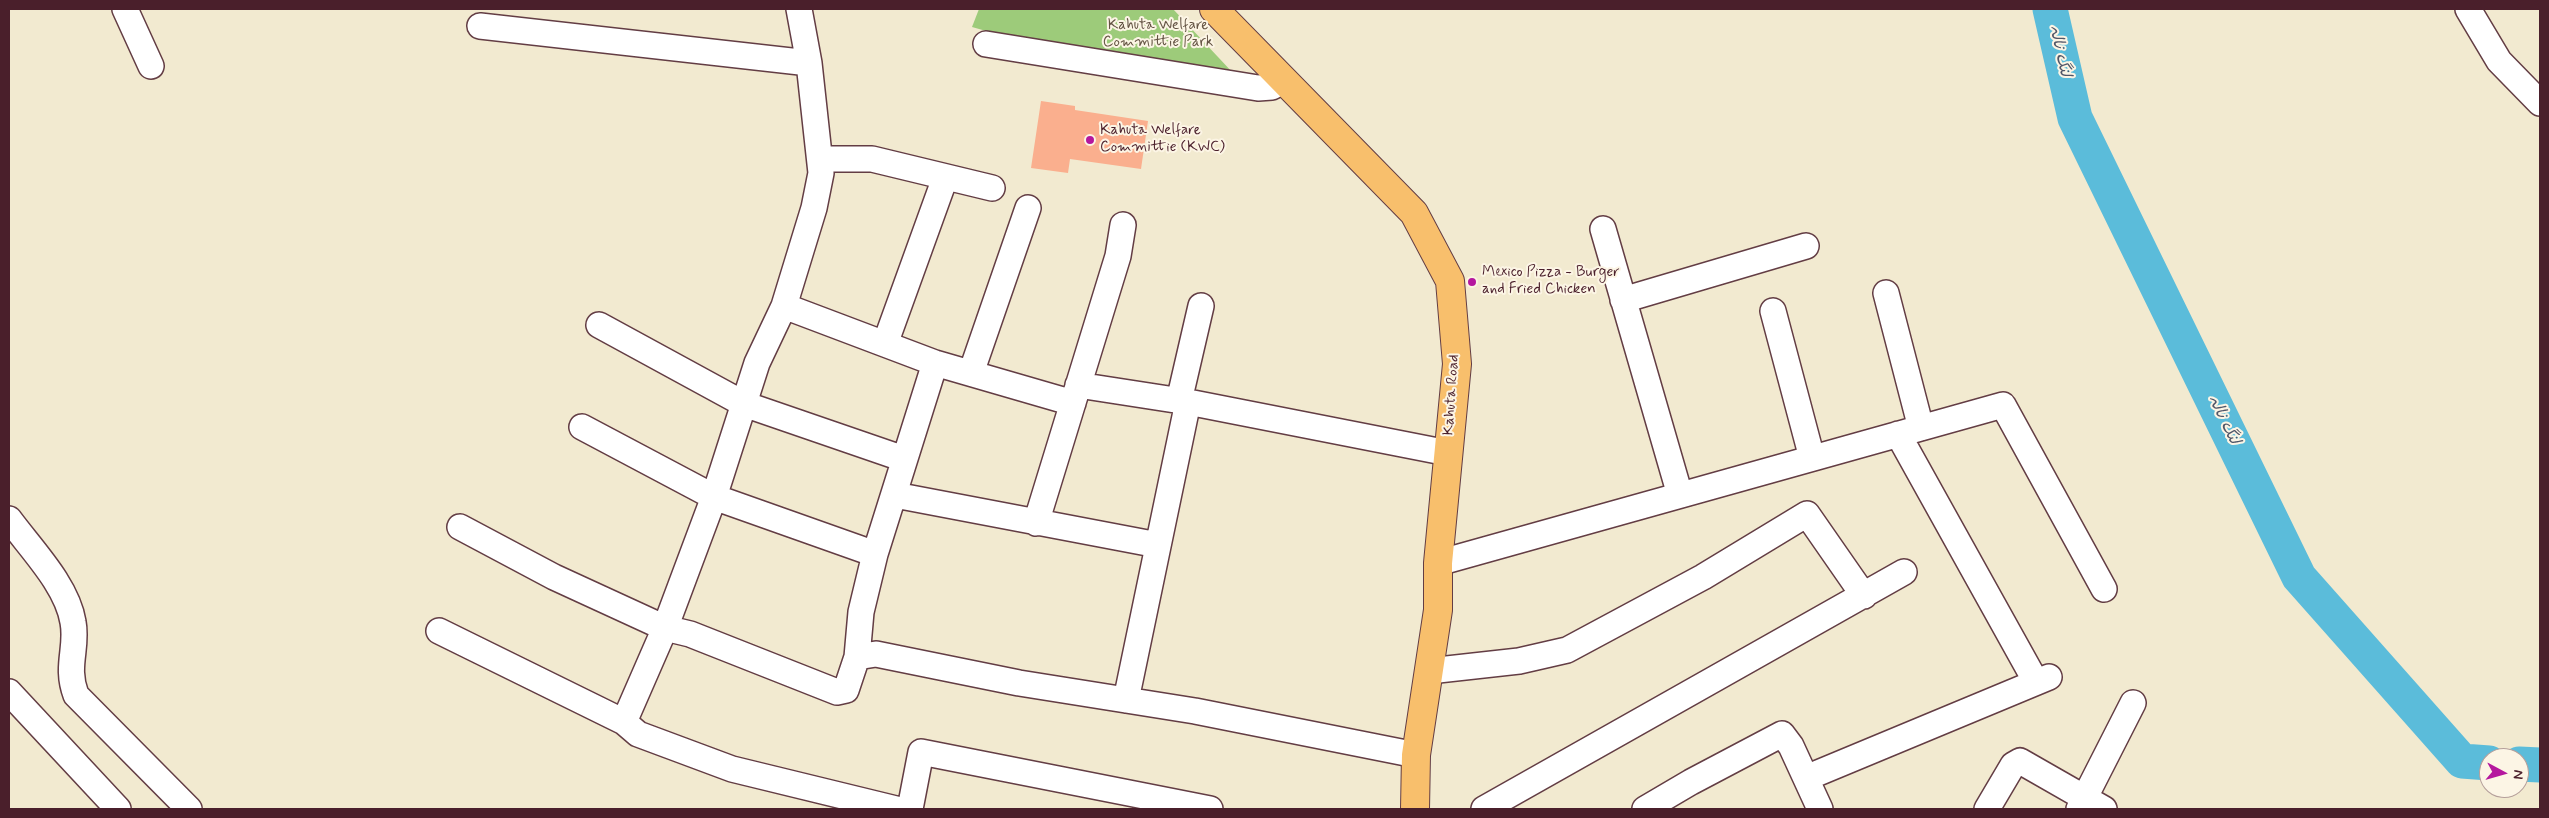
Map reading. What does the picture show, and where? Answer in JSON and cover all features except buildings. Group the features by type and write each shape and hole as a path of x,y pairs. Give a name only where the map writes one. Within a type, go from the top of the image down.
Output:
{"highway":[{"name":"Kahuta Road","path":"1214,9 1414,213 1450,281 1458,364 1438,563 1438,610 1416,755 1415,809"}],"street":[{"path":"125,9 151,66"},
{"path":"624,722 665,628 714,497 757,363 784,306 814,208 821,173 820,159 809,63 799,9"},
{"path":"2468,9 2498,61 2540,104"},
{"path":"480,26 809,63"},
{"path":"986,44 1258,88 1272,87 1283,80"},
{"path":"820,159 872,159 992,188"},
{"path":"885,344 945,178"},
{"path":"971,373 1028,208"},
{"path":"1036,523 1118,256 1123,225"},
{"path":"1603,229 1680,495"},
{"path":"1624,300 1806,246"},
{"path":"1806,778 2043,679 1910,431 1886,293"},
{"path":"784,306 935,363 971,373 1076,394 1184,402 1448,453"},
{"path":"1126,700 1158,545 1201,306"},
{"path":"1773,311 1812,458"},
{"path":"599,325 744,404 904,459"},
{"path":"460,527 554,577 665,628 690,634 836,692 846,690 857,657 861,612 875,554 935,363"},
{"path":"1438,563 2003,405 2104,589"},
{"path":"582,427 714,497 875,554"},
{"path":"895,495 1158,545"},
{"path":"1429,671 1519,661 1567,650 1704,577 1808,514 1864,596"},
{"path":"9,519 67,598 74,625 70,680 76,694 189,809"},
{"path":"1484,809 1904,572"},
{"path":"439,631 624,722 638,734 732,769 896,809"},
{"path":"857,657 876,654 1019,683 1195,711 1416,755"},
{"path":"9,692 118,809"},
{"path":"1987,809 2012,765 2020,761 2089,805 2133,703"},
{"path":"1645,809 1782,734 1791,746 1820,809"},
{"path":"910,809 921,752 1210,809"}],"green space":[{"name":"Kahuta Welfare Committie Park","path":"979,9 1173,9 1233,73 1018,40 972,27"}],"waterway":[{"name":"لنگ نالہ","path":"2050,9 2075,118 2299,577 2462,761 2479,762"},
{"name":"لنگ نالہ","path":"2529,764 2540,765"}],"place":[{"name":"Kahuta Welfare Committie (KWC)","path":"1090,140"},
{"name":"Mexico Pizza - Burger and Fried Chicken","path":"1472,282"}]}
